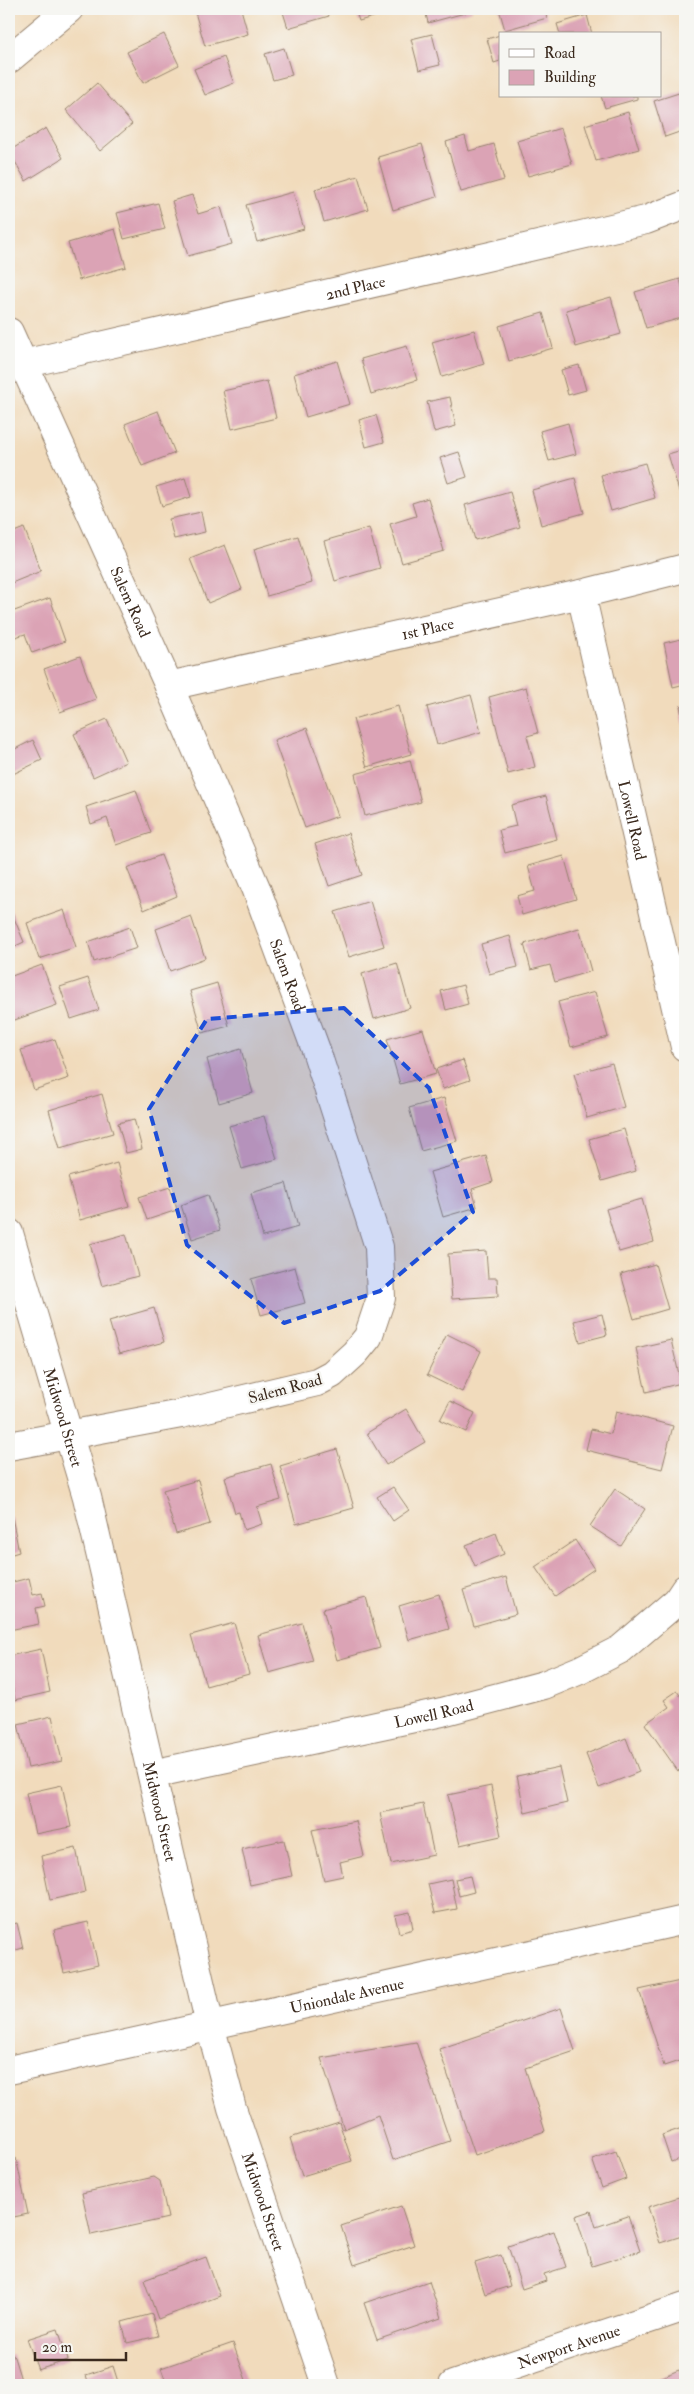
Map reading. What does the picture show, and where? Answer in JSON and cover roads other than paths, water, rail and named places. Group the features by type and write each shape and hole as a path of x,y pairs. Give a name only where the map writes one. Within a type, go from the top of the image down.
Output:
{"street":[{"path":"9,60 69,9"},
{"name":"2nd Place","path":"23,364 646,220 685,205"},
{"name":"Salem Road","path":"9,332 169,686 256,888 316,1050 379,1247 381,1298 368,1337 355,1353 332,1374 317,1382 181,1414 9,1446"},
{"name":"1st Place","path":"169,686 581,594 685,568"},
{"name":"Lowell Road","path":"581,594 685,1047"},
{"name":"Midwood Street","path":"9,1233 87,1497 210,2025 232,2108 326,2385"},
{"name":"Lowell Road","path":"152,1774 442,1712 544,1685 580,1670 621,1649 677,1601 685,1589"},
{"name":"Uniondale Avenue","path":"9,2070 685,1920"},
{"name":"Newport Avenue","path":"453,2385 685,2307"}]}
